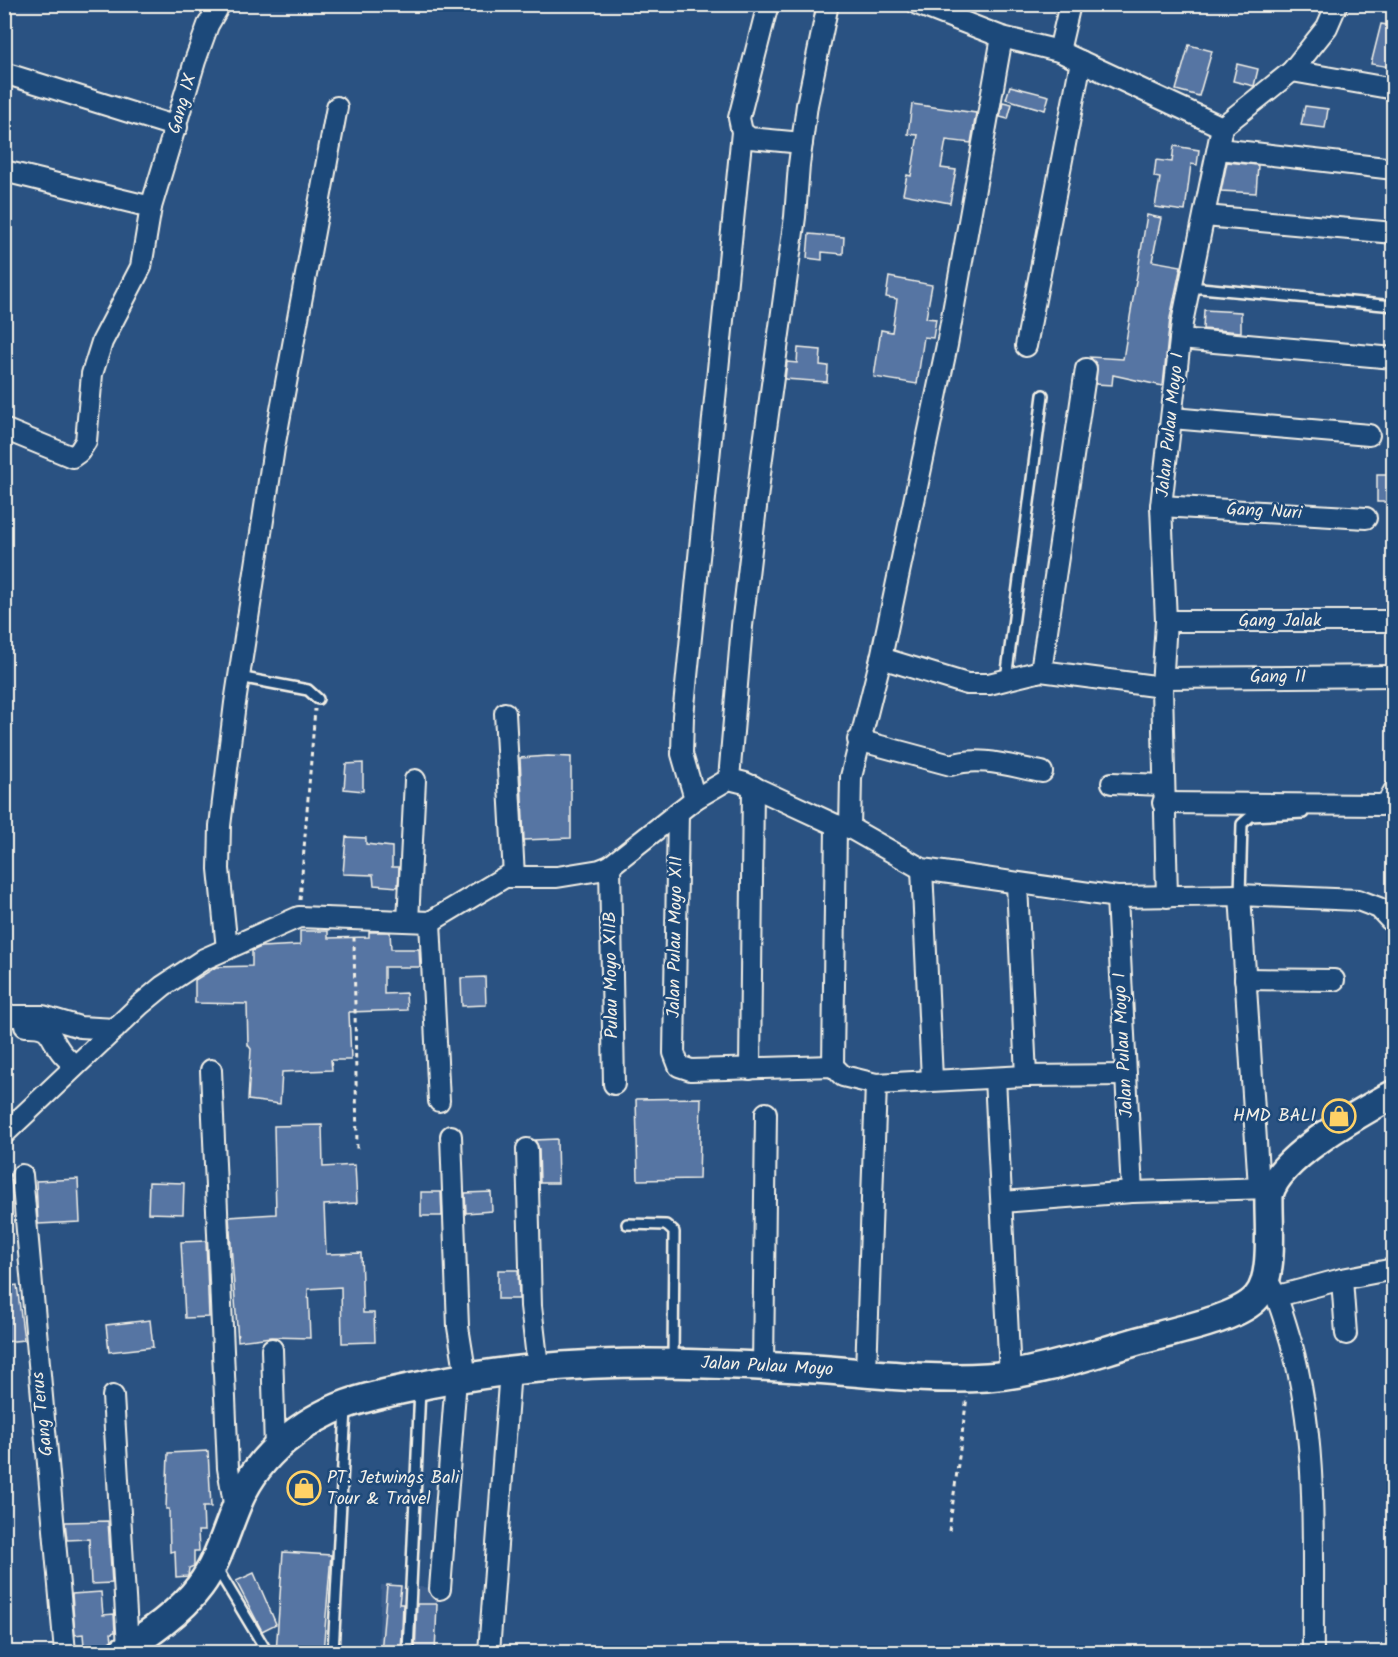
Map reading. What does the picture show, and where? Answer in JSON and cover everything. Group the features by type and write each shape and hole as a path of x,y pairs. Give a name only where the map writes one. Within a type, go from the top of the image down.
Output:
{"street":[{"name":"Gang IX","path":"4,429 65,456 72,457 79,452 86,441 92,374 105,335 141,267 149,207 177,127 201,41 220,4"},
{"path":"695,800 682,754 683,716 742,132 739,118 768,4"},
{"path":"729,779 757,500 779,341 802,143 828,4"},
{"path":"917,4 955,12 1002,37 1059,51 1222,127 1292,70 1327,27 1337,4"},
{"path":"1059,51 1070,4"},
{"path":"833,1066 851,777 858,740 881,658 947,345 1002,37"},
{"path":"1026,346 1081,61"},
{"path":"1292,70 1394,89"},
{"path":"4,73 177,127"},
{"path":"227,949 219,869 220,826 239,677 274,448 337,107"},
{"name":"Jalan Pulau Moyo I","path":"1167,897 1162,682 1166,621 1161,506 1180,339 1222,127"},
{"path":"742,132 750,138 802,143"},
{"path":"1219,149 1394,169"},
{"path":"4,171 149,207"},
{"path":"1205,216 1394,233"},
{"path":"1180,339 1394,357"},
{"path":"881,658 967,684 989,684 1041,671 1086,369"},
{"path":"1172,418 1370,435"},
{"name":"Gang Nuri","path":"1161,506 1366,518"},
{"name":"Gang Jalak","path":"1166,621 1394,621"},
{"name":"Gang II","path":"1041,671 1162,682 1394,676"},
{"path":"4,1134 98,1028 204,960 299,917 354,917 430,922 505,877 513,868 505,713"},
{"path":"858,740 951,765 965,760 980,760 1042,772"},
{"path":"513,868 557,877 590,874 610,866 678,812 729,779 847,820 922,869 1117,897 1240,895 1358,900 1380,908 1394,924"},
{"path":"408,921 415,780"},
{"path":"1112,783 1163,794 1381,805 1388,802 1394,791"},
{"path":"753,786 750,1069 833,1066 843,1076 876,1084 1026,1076 1126,1075"},
{"name":"Jalan Pulau Moyo XII","path":"678,812 675,1061 679,1066 691,1071 750,1069"},
{"name":"Pulau Moyo XIIB","path":"610,866 614,1084"},
{"path":"922,869 932,1080"},
{"path":"1017,884 1026,1076"},
{"path":"1240,895 1245,979 1272,1287 1300,1377 1307,1416 1312,1468 1313,1653"},
{"name":"Jalan Pulau Moyo I","path":"1117,897 1132,1192"},
{"path":"430,922 440,1101"},
{"path":"1245,979 1334,980"},
{"path":"4,1016 43,1016 98,1028"},
{"path":"4,1026 33,1026 46,1030 56,1040 69,1060"},
{"path":"211,1070 228,1468 235,1509"},
{"path":"995,1078 1010,1375"},
{"path":"866,1372 876,1084"},
{"path":"1003,1202 1132,1192 1265,1187 1309,1147 1343,1123 1394,1094"},
{"path":"763,1366 766,1113"},
{"path":"440,1589 461,1378 451,1136"},
{"path":"527,1149 531,1306 538,1367"},
{"name":"Gang Terus","path":"22,1175 65,1653"},
{"path":"1272,1287 1394,1269"},
{"path":"1342,1278 1346,1334"},
{"name":"Jalan Pulau Moyo","path":"125,1650 192,1595 209,1573 235,1509 251,1477 275,1449 322,1415 347,1404 461,1378 510,1370 597,1362 673,1362 969,1378 1010,1375 1222,1316 1272,1287"},
{"path":"272,1349 275,1449"},
{"path":"489,1653 510,1370"},
{"path":"113,1396 125,1650"}],"lane":[{"path":"1190,287 1394,306"},
{"path":"1006,679 1043,394"},
{"path":"239,677 308,690 318,699"},
{"path":"1240,895 1242,824 1251,816 1394,810"},
{"path":"627,1224 666,1225 674,1232 673,1362"},
{"path":"408,1653 420,1386"},
{"path":"333,1653 347,1404"},
{"path":"213,1562 267,1653"}],"path":[{"path":"299,917 318,699"},
{"path":"354,917 357,1149"},
{"path":"949,1532 969,1378"}],"shaded area":[{"path":"381,1585 438,1588 435,1652 378,1652"}],"building":[{"path":"1381,24 1394,26 1394,50 1390,67 1371,64"},
{"path":"1189,45 1212,51 1199,96 1176,90"},
{"path":"1237,64 1258,69 1254,86 1233,81"},
{"path":"1010,86 1049,96 1045,110 1006,99"},
{"path":"1003,102 1012,104 1008,119 1000,117"},
{"path":"912,104 976,113 971,143 946,140 941,168 956,170 950,203 903,194 907,175 911,176 918,135 908,134"},
{"path":"1305,106 1328,109 1325,128 1301,125"},
{"path":"1174,146 1199,150 1197,165 1191,164 1185,211 1155,207 1160,178 1154,177 1156,160 1172,162"},
{"path":"1227,162 1258,165 1256,193 1221,191"},
{"path":"1147,215 1161,218 1152,261 1181,266 1170,318 1163,386 1113,375 1112,385 1096,384 1097,365 1090,357 1123,359"},
{"path":"809,234 844,237 843,254 822,252 822,260 807,258"},
{"path":"889,277 932,285 926,318 936,319 933,338 924,337 917,384 874,377 881,330 892,332 897,299 886,297"},
{"path":"1204,310 1241,312 1241,332 1203,329"},
{"path":"798,348 821,350 820,365 828,366 827,382 785,379 787,362 797,363"},
{"path":"1377,475 1394,475 1394,502 1377,502"},
{"path":"571,757 571,838 524,840 520,758"},
{"path":"363,763 363,791 344,789 346,764"},
{"path":"346,837 366,838 366,844 392,847 392,867 399,867 398,887 374,885 373,875 343,874"},
{"path":"300,931 328,931 328,938 369,937 369,932 390,932 391,949 419,949 420,967 384,967 384,994 406,993 407,1010 349,1012 351,1060 331,1060 332,1070 282,1072 280,1104 248,1100 251,1049 248,1045 247,1004 195,1003 195,980 216,967 252,966 252,951 261,947 300,945"},
{"path":"485,977 486,1005 462,1006 461,978"},
{"path":"701,1098 699,1179 638,1180 636,1099"},
{"path":"322,1125 323,1167 355,1165 357,1203 324,1205 326,1254 361,1253 363,1313 374,1313 375,1342 342,1343 341,1287 308,1289 310,1338 271,1337 238,1341 229,1217 276,1214 274,1126"},
{"path":"557,1139 558,1183 540,1183 539,1149 535,1140"},
{"path":"78,1179 80,1222 38,1224 36,1181"},
{"path":"149,1182 184,1183 183,1214 148,1213"},
{"path":"421,1192 441,1192 442,1216 421,1216"},
{"path":"491,1192 492,1211 466,1213 465,1193"},
{"path":"206,1241 209,1317 185,1318 181,1242"},
{"path":"498,1270 518,1270 519,1299 498,1299"},
{"path":"17,1285 24,1340 4,1342 4,1287"},
{"path":"150,1320 153,1347 109,1352 106,1325"},
{"path":"208,1451 211,1507 203,1507 204,1531 198,1531 199,1551 194,1551 194,1566 189,1568 188,1576 176,1577 175,1551 170,1552 169,1509 166,1509 168,1453"},
{"path":"108,1521 112,1583 91,1584 89,1539 67,1540 65,1522"},
{"path":"283,1552 331,1555 323,1653 276,1653"},
{"path":"254,1573 276,1624 262,1631 236,1581"},
{"path":"387,1585 401,1586 399,1604 403,1604 401,1653 381,1653"},
{"path":"101,1592 103,1615 114,1614 115,1632 111,1633 112,1640 107,1644 84,1646 83,1634 75,1635 72,1594"},
{"path":"417,1604 437,1604 435,1653 415,1653"}],"place":[{"name":"HMD BALI","path":"1339,1116"},
{"name":"PT. Jetwings Bali Tour & Travel","path":"304,1488"}]}
